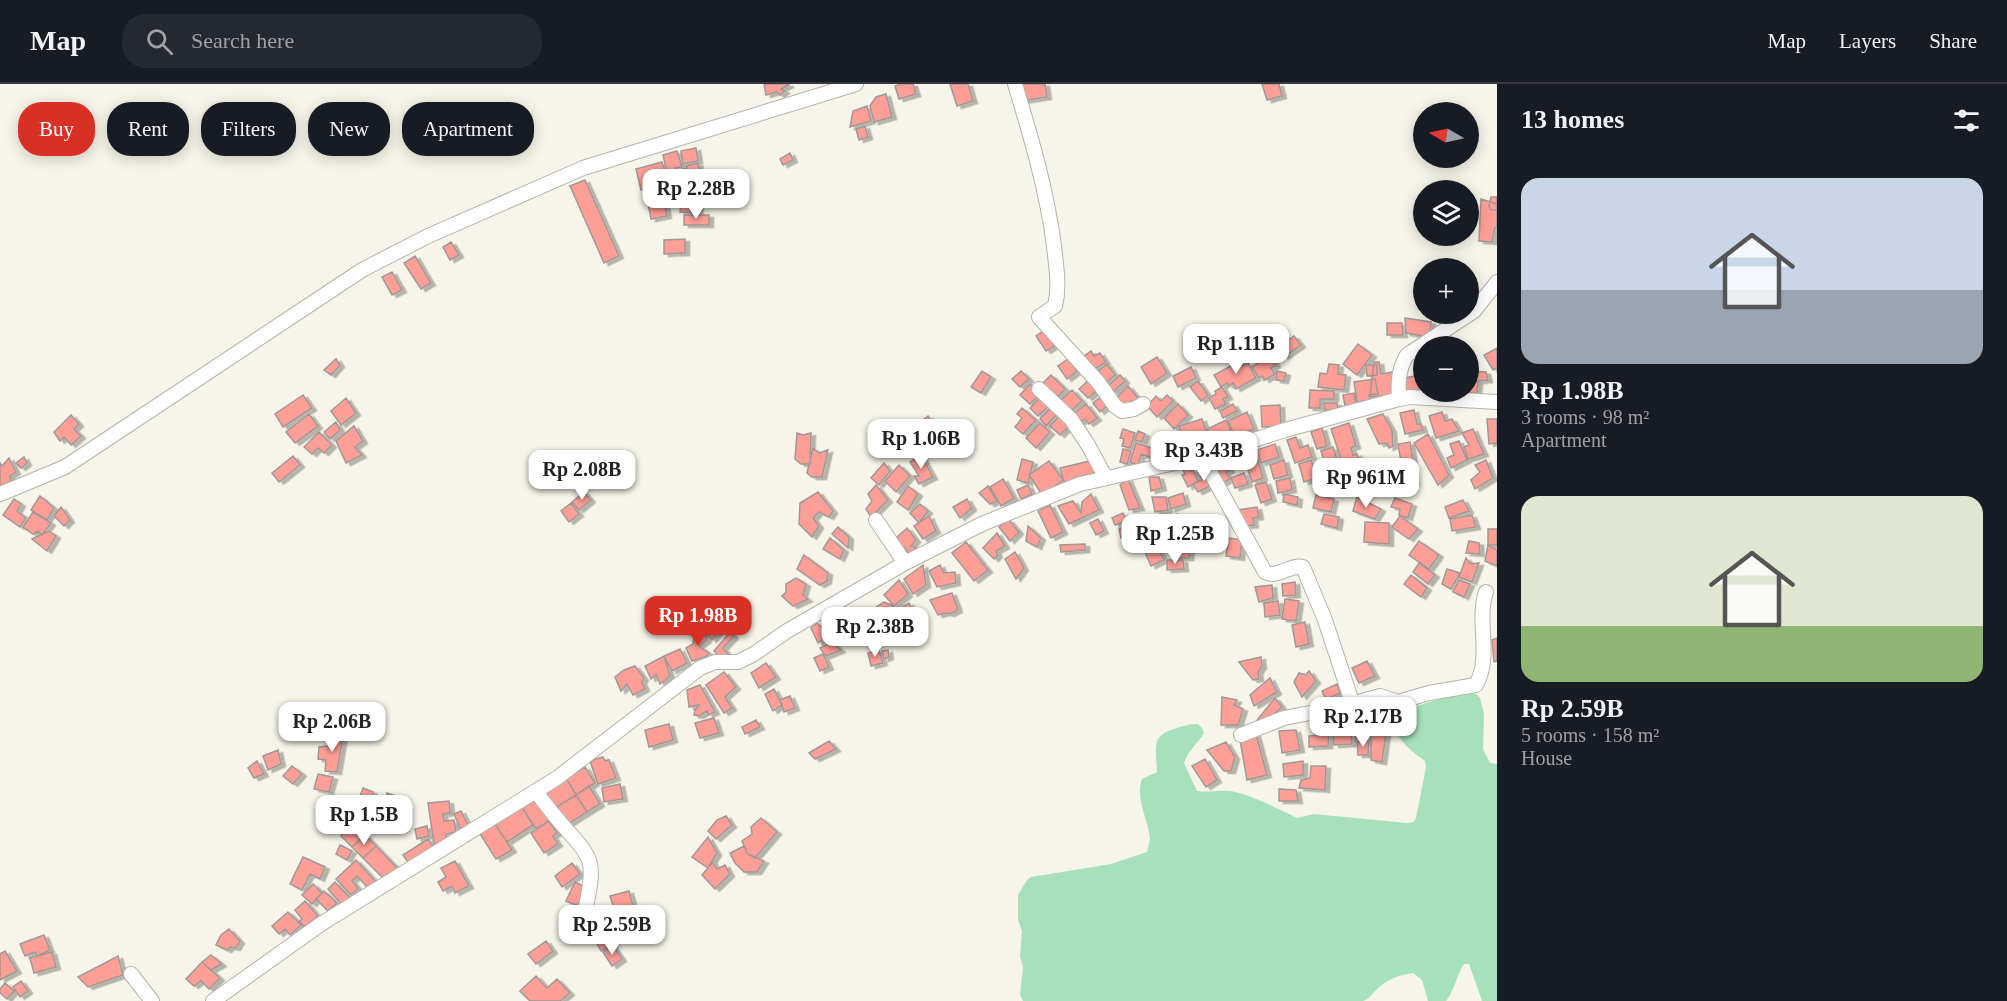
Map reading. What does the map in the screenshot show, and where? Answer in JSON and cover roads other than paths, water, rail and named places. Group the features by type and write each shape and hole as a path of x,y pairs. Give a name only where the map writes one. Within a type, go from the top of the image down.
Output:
{"street":[{"path":"0,494 65,467 362,270 428,236 583,168 856,84"},
{"path":"1015,84 1042,178 1057,268 1058,294 1055,306 1039,317 1098,382 1115,406 1122,411 1134,409 1143,404"},
{"path":"1399,399 1398,376 1401,364 1407,355 1474,311 1497,282"},
{"path":"1040,389 1071,419 1106,478"},
{"path":"213,1001 321,924 557,778 700,668 715,662 738,662 754,654 787,631 905,563 982,524 1080,484 1202,457 1285,430 1399,399 1410,397 1497,402"},
{"path":"1202,457 1265,572 1273,574 1299,566 1303,567 1325,620 1351,704"},
{"path":"876,520 905,563"},
{"path":"1241,735 1284,718 1380,696 1398,702 1430,693 1476,685 1481,673 1484,636 1482,604 1486,592"},
{"path":"536,792 586,852 591,866 591,886 586,906"},
{"path":"131,974 152,1001"}]}
